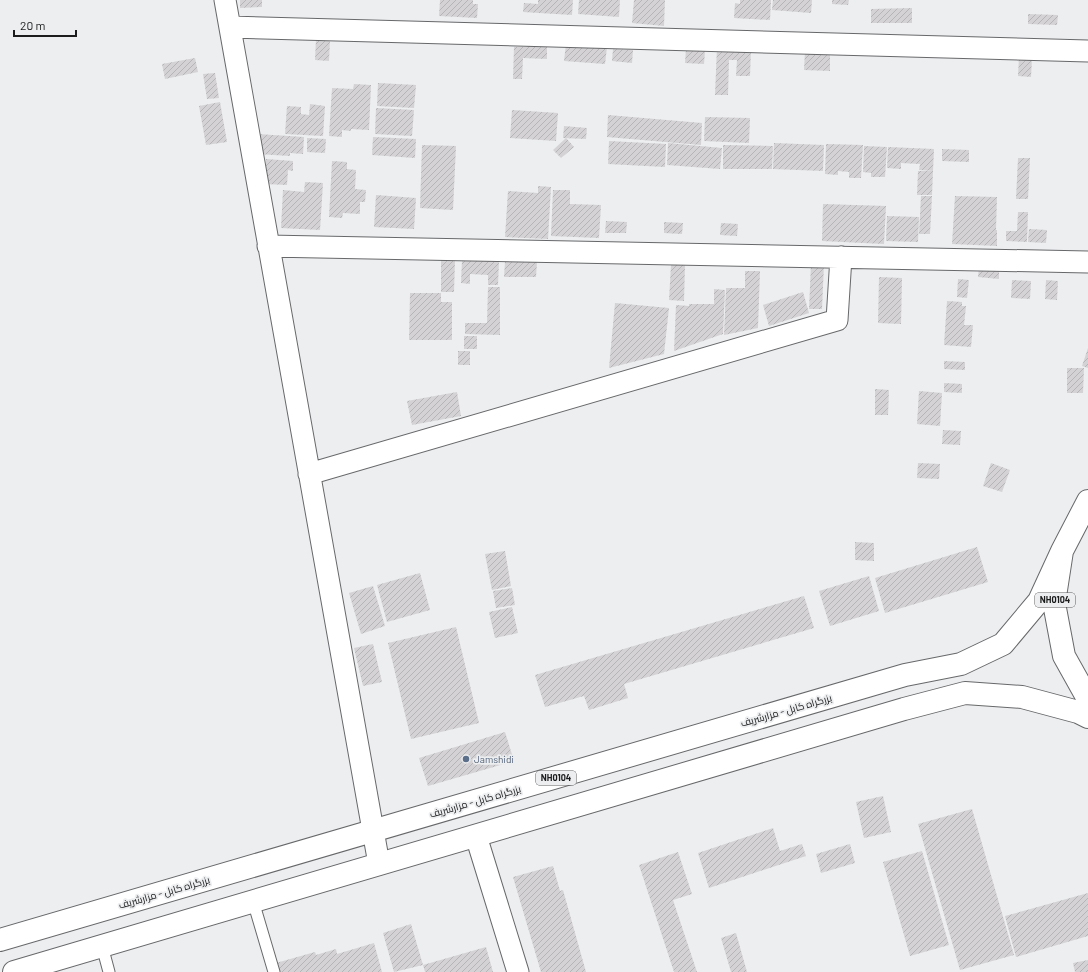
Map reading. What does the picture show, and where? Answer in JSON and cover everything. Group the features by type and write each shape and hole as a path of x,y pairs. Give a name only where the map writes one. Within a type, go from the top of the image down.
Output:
{"highway":[{"name":"NH0104","path":"1088,502 1062,551 1054,604 1064,656 1088,699"},
{"name":"بزرگراه کابل - مزارشریف","path":"0,940 905,675 961,664 1003,644 1039,601 1062,551"},
{"path":"14,972 896,711 965,693 1022,697 1078,712 1088,717"}],"street":[{"path":"225,0 379,864"},
{"path":"230,27 1088,51"},
{"path":"268,246 1088,262"},
{"path":"309,474 837,320 841,257"},
{"path":"476,836 518,972"}],"lane":[{"path":"253,901 274,972"},
{"path":"102,946 109,972"}],"building":[{"path":"240,0 262,0 262,7 240,8"},
{"path":"440,0 473,0 473,4 478,4 477,18 439,16"},
{"path":"538,0 573,0 572,15 523,12 524,3 538,4"},
{"path":"579,0 620,0 619,17 578,14"},
{"path":"634,0 665,0 664,26 632,23"},
{"path":"740,0 771,0 770,20 734,18 735,3 740,4"},
{"path":"773,0 812,0 811,13 772,10"},
{"path":"832,0 849,0 848,5 832,4"},
{"path":"912,8 912,23 871,23 871,9"},
{"path":"1028,14 1058,15 1057,25 1028,24"},
{"path":"316,39 330,40 329,61 315,60"},
{"path":"527,44 547,45 547,59 523,58 522,79 513,79 514,47 527,47"},
{"path":"566,44 607,47 605,64 564,61"},
{"path":"717,47 751,49 750,76 736,76 737,60 729,60 728,95 715,95"},
{"path":"613,49 633,50 632,63 612,61"},
{"path":"686,49 705,51 704,64 685,63"},
{"path":"805,51 830,52 830,71 804,70"},
{"path":"1019,57 1032,58 1031,77 1018,76"},
{"path":"195,58 198,72 165,79 162,64"},
{"path":"215,73 219,98 207,99 203,74"},
{"path":"378,83 416,85 414,108 377,106"},
{"path":"354,84 371,85 369,130 342,130 342,137 329,136 332,88 353,89"},
{"path":"220,102 227,142 206,145 199,106"},
{"path":"310,104 325,106 323,136 285,134 287,106 301,107 301,114 309,115"},
{"path":"376,108 414,110 412,136 375,134"},
{"path":"512,110 558,113 556,141 510,138"},
{"path":"608,115 702,123 701,145 607,137"},
{"path":"705,117 750,118 749,143 704,141"},
{"path":"564,126 587,128 586,139 563,138"},
{"path":"258,134 304,137 303,154 290,153 290,156 257,154"},
{"path":"373,137 416,139 415,158 372,155"},
{"path":"307,138 326,139 325,153 307,152"},
{"path":"566,138 574,147 561,158 553,150"},
{"path":"609,141 666,144 665,167 608,164"},
{"path":"668,143 722,148 720,169 667,165"},
{"path":"774,143 824,145 823,171 773,169"},
{"path":"826,144 863,145 861,178 849,178 849,172 838,171 838,175 825,174"},
{"path":"422,145 456,146 453,210 420,208"},
{"path":"723,145 773,146 772,169 723,169"},
{"path":"864,146 887,147 885,177 871,177 871,173 863,172"},
{"path":"888,147 934,149 933,171 919,170 920,164 901,163 901,169 887,168"},
{"path":"942,149 969,150 969,162 942,161"},
{"path":"1018,158 1030,158 1028,199 1016,199"},
{"path":"266,159 293,161 293,171 288,170 287,185 265,184"},
{"path":"332,161 347,162 347,169 356,170 355,189 366,190 365,202 360,202 360,214 343,213 342,218 329,217"},
{"path":"918,171 933,171 932,195 917,195"},
{"path":"305,182 323,183 320,230 281,228 283,190 304,192"},
{"path":"538,186 551,187 548,239 505,237 508,191 538,193"},
{"path":"553,190 570,190 570,204 601,205 599,238 551,236"},
{"path":"376,195 416,198 414,229 374,227"},
{"path":"921,196 932,196 930,234 919,234"},
{"path":"955,196 997,197 997,246 952,244"},
{"path":"823,204 886,206 884,244 822,241"},
{"path":"1018,212 1028,212 1027,242 1006,241 1006,231 1017,231"},
{"path":"887,216 919,217 918,242 886,241"},
{"path":"606,221 627,222 626,233 605,233"},
{"path":"664,222 683,223 682,234 664,233"},
{"path":"721,223 738,224 737,236 720,235"},
{"path":"1029,229 1047,230 1046,243 1028,242"},
{"path":"441,260 455,260 454,292 441,292"},
{"path":"462,260 499,261 498,285 488,285 488,275 470,274 470,284 461,283"},
{"path":"505,262 537,262 536,277 504,277"},
{"path":"811,264 824,264 822,309 809,309"},
{"path":"671,265 685,265 684,301 669,300"},
{"path":"979,268 999,269 999,279 978,277"},
{"path":"745,271 760,271 758,328 724,335 726,288 745,288"},
{"path":"879,277 902,278 901,324 878,323"},
{"path":"958,279 969,280 967,298 957,297"},
{"path":"1012,280 1031,281 1030,299 1011,298"},
{"path":"1046,280 1058,281 1057,300 1045,299"},
{"path":"488,287 500,287 500,335 465,334 465,323 487,323"},
{"path":"714,289 725,290 723,334 674,351 676,305 689,306 689,304 714,304"},
{"path":"803,292 809,313 769,326 763,305"},
{"path":"410,293 441,293 441,302 452,302 452,340 409,340"},
{"path":"947,301 962,302 962,306 966,306 964,325 973,325 971,347 944,345"},
{"path":"615,303 669,308 664,354 609,368"},
{"path":"464,336 477,336 477,349 464,349"},
{"path":"1088,348 1088,368 1082,366"},
{"path":"458,351 470,351 470,365 458,365"},
{"path":"944,361 965,362 965,370 944,369"},
{"path":"1067,368 1084,368 1083,393 1067,393"},
{"path":"944,383 962,384 962,393 944,392"},
{"path":"875,389 889,390 888,415 875,415"},
{"path":"919,391 942,393 940,426 917,424"},
{"path":"457,392 461,416 412,425 407,401"},
{"path":"943,430 961,431 960,445 942,444"},
{"path":"918,463 940,464 939,479 917,478"},
{"path":"991,463 1010,470 1002,492 983,486"},
{"path":"855,542 874,543 874,561 855,560"},
{"path":"977,547 988,582 885,613 875,578"},
{"path":"505,551 511,586 492,590 485,554"},
{"path":"420,573 430,610 387,622 377,585"},
{"path":"869,576 879,611 830,626 819,591"},
{"path":"373,586 385,626 361,634 349,593"},
{"path":"512,588 515,605 496,608 493,591"},
{"path":"804,596 814,628 624,684 628,698 589,710 584,696 545,707 535,675"},
{"path":"512,607 518,633 495,638 489,612"},
{"path":"456,627 479,723 411,739 388,643"},
{"path":"373,644 382,682 363,686 354,648"},
{"name":"Jamshidi","path":"505,732 514,761 428,786 419,758"},
{"path":"883,796 891,832 864,838 856,802"},
{"path":"972,809 1014,955 960,970 918,824"},
{"path":"773,828 780,851 802,844 806,856 709,888 698,853"},
{"path":"850,844 855,863 821,873 816,854"},
{"path":"922,851 949,945 910,956 883,862"},
{"path":"678,852 692,894 673,900 697,972 674,972 639,865"},
{"path":"553,866 560,891 563,890 586,972 541,972 513,877"},
{"path":"1088,893 1088,936 1016,957 1005,916"},
{"path":"411,924 423,965 394,972 383,933"},
{"path":"736,933 747,972 731,972 721,938"},
{"path":"374,943 382,972 278,972 276,963 315,952 316,955 336,949 337,954"},
{"path":"486,947 493,972 425,972 423,965"},
{"path":"1088,960 1088,972 1075,972 1073,963"}],"place":[{"name":"Jamshidi","path":"466,759"}]}
